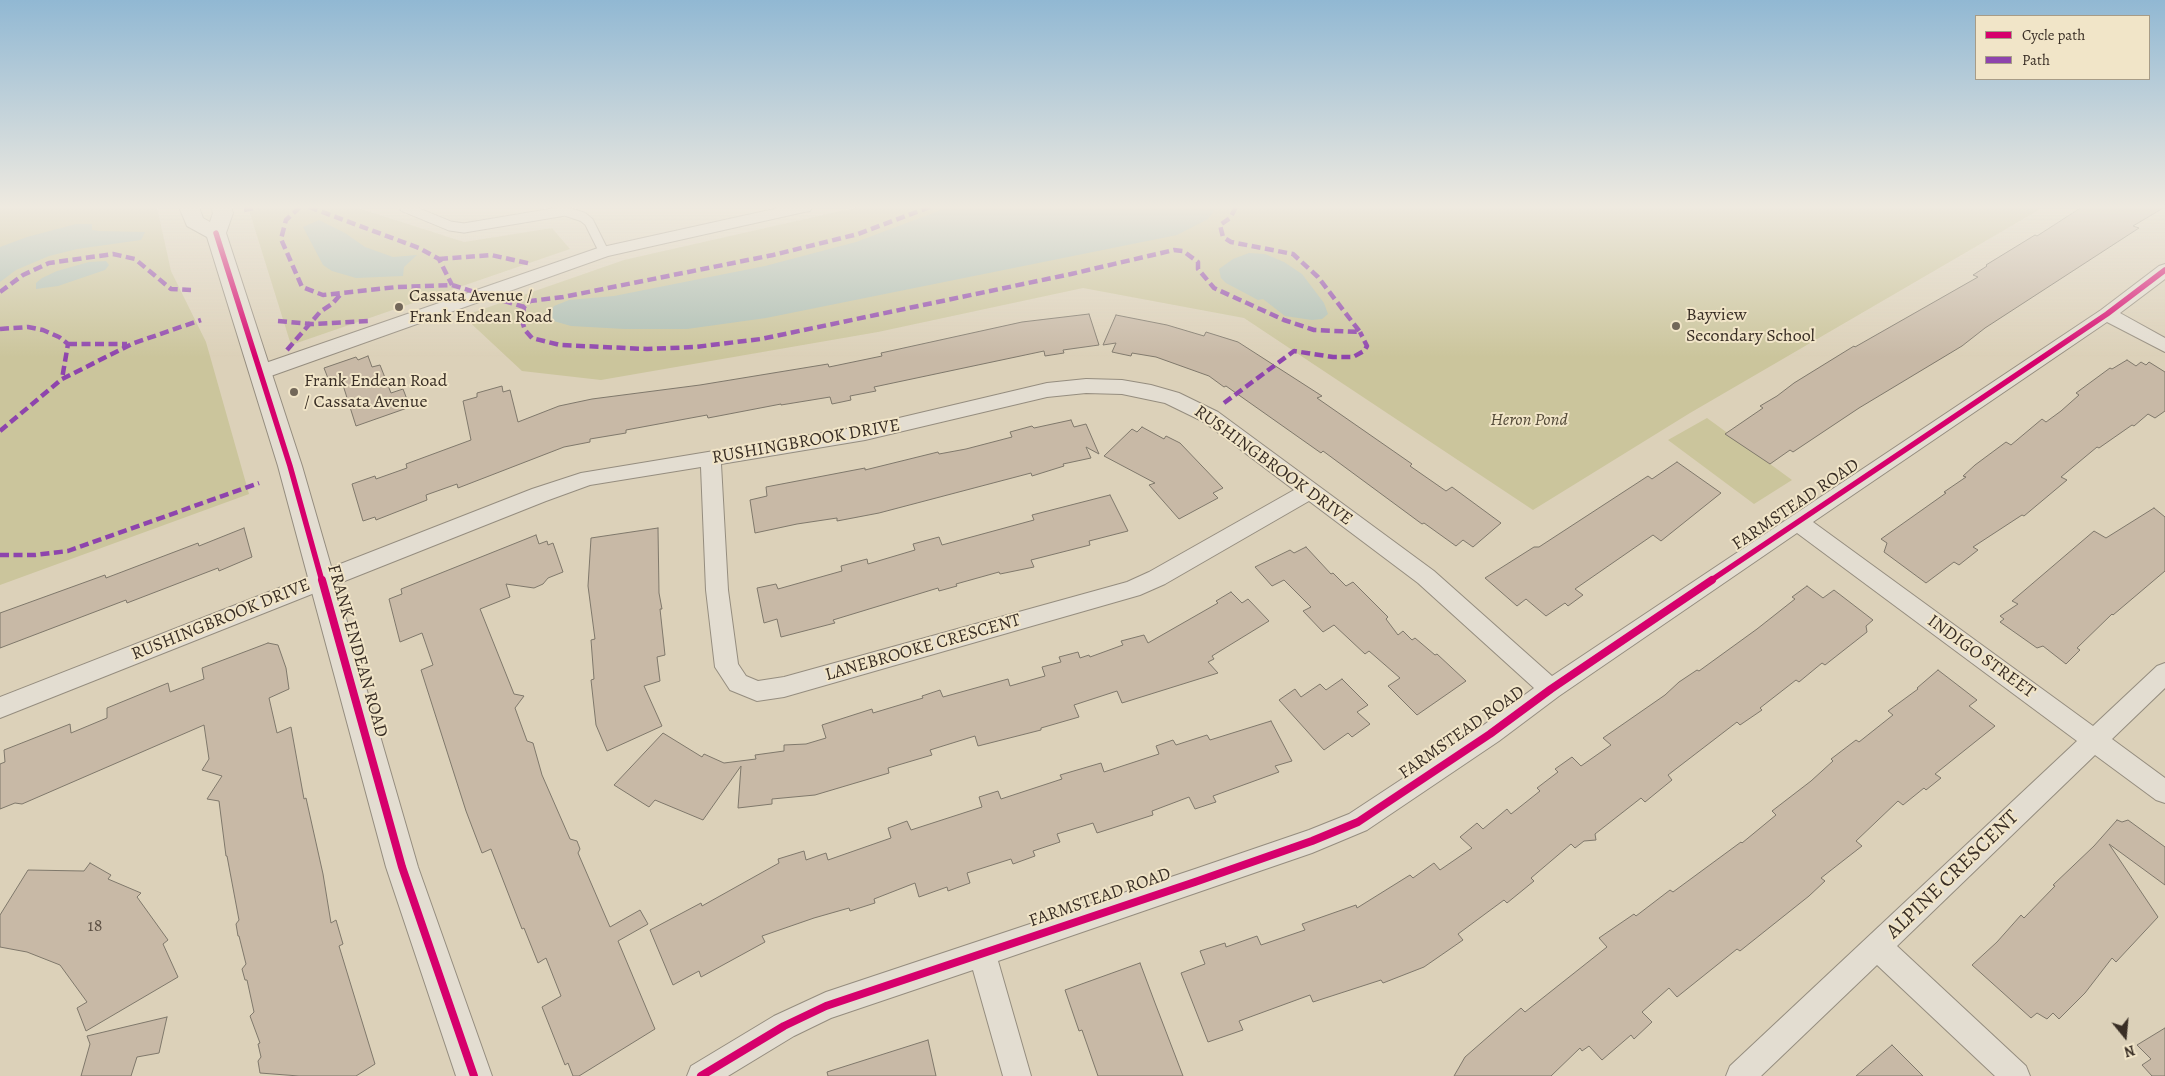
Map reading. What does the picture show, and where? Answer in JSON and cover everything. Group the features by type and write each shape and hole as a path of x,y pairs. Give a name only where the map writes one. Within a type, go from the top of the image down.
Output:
{"street":[{"name":"FRANK ENDEAN ROAD","path":"224,257 261,372 322,580 402,867 474,1076"},
{"path":"261,372 589,257"},
{"name":"FARMSTEAD ROAD","path":"702,1076 784,1026 826,1006 1312,841 1358,822 1490,734 1551,689 2107,314 2165,270"},
{"path":"2107,314 2165,346"},
{"name":"RUSHINGBROOK DRIVE","path":"0,708 539,495 588,478 865,433 1053,389 1104,386 1151,392 1172,398 1211,417 1426,577 1551,689"},
{"name":"LANEBROOKE CRESCENT","path":"711,459 717,590 727,667 738,683 756,691 794,685 1132,589 1156,578 1309,491"},
{"name":"INDIGO STREET","path":"1798,523 2165,792"},
{"name":"ALPINE CRESCENT","path":"1740,1076 2165,673"},
{"path":"1877,946 2016,1076"},
{"path":"982,953 1017,1076"}],"green space":[{"path":"0,257 168,257 171,271 206,342 249,494 0,585"},
{"path":"264,257 546,257 291,345"},
{"name":"Heron Pond","path":"636,257 1958,257 1690,413 1533,510 1244,318 1083,288 878,332 601,380 522,371 463,316"},
{"path":"1707,418 1792,480 1754,504 1668,440"}],"shaded area":[{"path":"0,257 46,257 16,270 0,282"},
{"path":"319,257 415,257 404,267 403,276 356,278 332,271 323,265"},
{"path":"798,257 1067,257 766,318 687,329 625,329 571,326 550,320 550,312 554,306 569,300 614,296 765,266"},
{"path":"1238,257 1273,257 1284,262 1302,274 1324,303 1328,314 1322,319 1312,320 1285,316 1263,299 1258,300 1226,283 1221,278 1219,269"},
{"path":"106,261 109,265 105,270 58,286 36,289 36,283 57,271 89,262"}],"building":[{"path":"1999,257 2094,257 1985,328 1962,346 1859,408 1793,452 1790,450 1770,464 1725,434 1763,408 1760,406 1794,383 1854,346 1978,277 1973,275"},
{"path":"1089,314 1099,345 1063,350 1064,353 1045,356 1044,351 874,387 876,391 850,396 851,400 832,404 830,397 708,418 707,415 626,430 626,433 590,439 590,442 564,447 458,488 457,484 426,495 427,500 376,520 375,517 363,521 352,484 375,476 376,479 407,468 406,464 471,440 463,401 477,397 477,393 502,386 503,392 510,390 518,422 559,406 592,399 700,385 828,364 829,367 882,356 881,353 1022,322"},
{"path":"1116,315 1167,325 1204,336 1206,332 1238,342 1322,396 1317,398 1412,464 1410,466 1446,491 1452,487 1501,523 1473,547 1463,540 1456,546 1424,523 1422,524 1323,451 1321,453 1209,376 1156,357 1132,353 1131,356 1112,352 1116,343 1103,345"},
{"path":"368,356 372,367 380,365 391,393 403,389 410,407 356,426 342,382 331,386 324,368 356,357 358,360"},
{"path":"2127,360 2136,366 2141,362 2146,365 2149,362 2165,372 2165,411 2155,418 2148,414 2134,426 2132,425 2099,448 2097,447 2061,477 2067,480 2024,516 2022,515 1973,547 1978,550 1959,565 1954,562 1926,583 1884,552 1887,543 1881,539 1946,493 1944,492 1966,477 1963,476 1975,465 2006,442 2011,445 2042,419 2046,422 2079,395 2076,393 2110,368 2112,369"},
{"path":"1071,420 1074,427 1086,424 1099,454 1086,447 1091,458 1063,464 1064,466 1032,476 1031,473 879,513 837,521 837,518 797,524 755,533 750,500 767,496 766,487 865,468 865,470 938,452 939,454 966,449 1012,437 1010,432 1032,426 1034,428"},
{"path":"1142,427 1164,439 1166,436 1180,443 1223,488 1213,493 1218,498 1179,519 1149,485 1155,483 1104,456 1132,429 1137,432"},
{"path":"1677,462 1721,493 1661,541 1653,535 1575,589 1583,595 1568,606 1565,603 1546,616 1526,599 1517,606 1485,578 1534,547 1539,547 1648,476 1652,479"},
{"path":"1110,495 1128,531 1089,541 1090,545 1031,560 1034,567 1000,574 999,572 956,584 957,586 939,591 938,588 833,620 835,623 781,637 777,619 764,623 757,588 776,584 778,589 842,571 841,566 867,559 868,564 915,550 913,544 939,537 942,545 1034,520 1032,515"},
{"path":"2154,508 2165,517 2165,571 2112,614 2077,648 2080,650 2066,664 2043,646 2037,648 2000,622 2004,619 2000,616 2018,604 2012,601 2094,531 2106,538"},
{"path":"244,528 252,557 219,571 218,568 127,603 126,600 0,648 0,613 105,575 106,578 198,543 199,546"},
{"path":"658,528 659,593 665,655 657,657 660,681 644,686 662,726 607,751 596,725 591,680 594,679 591,640 595,639 588,586 591,538"},
{"path":"536,535 539,544 547,541 548,545 553,543 563,572 548,578 543,584 534,588 506,584 510,597 480,609 514,694 524,696 515,708 527,741 533,743 542,775 570,839 577,841 580,849 578,853 610,927 640,910 648,924 618,941 655,1029 579,1076 573,1076 568,1063 565,1065 542,1007 561,996 546,958 538,963 524,928 522,929 491,849 482,853 466,811 421,670 433,665 422,633 400,642 389,599 402,594 401,589"},
{"path":"1306,547 1331,574 1333,573 1346,586 1353,582 1388,617 1386,619 1398,635 1403,631 1412,640 1415,638 1435,655 1437,654 1466,681 1417,715 1388,686 1400,678 1369,651 1365,654 1334,625 1323,632 1303,611 1311,607 1284,580 1272,586 1255,567 1290,550 1294,553"},
{"path":"1807,586 1823,598 1834,590 1873,620 1866,626 1867,632 1825,665 1822,663 1799,682 1796,680 1760,708 1762,710 1740,725 1737,722 1668,775 1672,780 1645,802 1641,798 1595,834 1596,840 1584,841 1575,848 1571,844 1531,878 1534,881 1507,903 1504,900 1458,934 1463,940 1424,967 1383,983 1381,980 1313,1002 1310,995 1239,1021 1243,1030 1208,1042 1181,973 1205,964 1200,951 1225,943 1226,947 1257,936 1261,945 1305,930 1302,924 1356,905 1357,908 1410,875 1413,878 1434,863 1440,870 1472,848 1460,837 1477,823 1483,829 1507,809 1511,814 1540,791 1537,788 1558,772 1555,769 1572,757 1581,766 1611,745 1603,738 1665,695 1679,682 1697,670 1699,671 1757,629 1795,599 1792,597"},
{"path":"1231,592 1242,603 1248,599 1269,621 1212,656 1214,659 1208,662 1218,673 1122,703 1117,691 1074,705 1079,717 1041,728 1041,730 978,746 975,736 930,750 932,755 888,768 889,773 815,795 772,799 772,804 738,808 741,766 703,820 655,800 649,807 614,785 663,733 702,757 704,754 724,763 756,759 755,755 784,751 784,745 806,744 826,738 822,725 872,709 873,713 923,698 922,696 940,690 943,697 1008,679 1010,686 1045,676 1042,667 1061,662 1059,657 1078,652 1080,658 1089,655 1090,657 1123,645 1121,641 1144,635 1148,643 1218,603 1216,601"},
{"path":"268,643 278,645 286,668 289,689 269,698 277,733 291,727 304,799 306,798 323,874 331,923 336,920 343,944 339,946 375,1064 356,1076 299,1076 260,1073 258,1061 261,1057 258,1044 260,1043 250,1016 254,1012 247,980 245,980 242,969 246,964 236,924 239,920 226,856 219,801 207,799 222,776 202,770 209,759 204,725 22,804 15,803 0,809 0,764 5,762 4,750 70,724 71,733 107,718 107,708 168,683 170,692 204,679 202,668"},
{"path":"1938,670 1977,700 1969,706 1995,726 1935,774 1941,778 1926,790 1924,788 1903,805 1898,801 1856,841 1862,846 1821,878 1825,881 1809,896 1740,951 1737,949 1677,997 1669,988 1642,1012 1652,1022 1634,1039 1631,1035 1602,1060 1589,1046 1582,1051 1580,1048 1551,1076 1454,1076 1465,1057 1521,1008 1525,1012 1607,947 1599,938 1634,914 1636,916 1670,890 1673,892 1742,843 1776,815 1772,811 1811,781 1833,761 1831,759 1856,740 1859,742 1893,715 1888,711 1918,689"},
{"path":"1342,679 1368,705 1357,712 1370,724 1352,737 1348,733 1324,750 1279,700 1295,689 1301,697 1320,684 1326,690"},
{"path":"1271,721 1292,761 1275,766 1279,772 1213,796 1216,802 1195,809 1189,797 1152,811 1153,815 1097,833 1093,823 1057,834 1060,842 1033,851 1035,856 1013,864 1011,859 967,873 970,883 948,891 947,887 919,897 915,883 874,899 875,903 850,911 849,908 814,918 762,936 765,942 701,977 699,971 673,985 650,930 701,903 702,906 779,863 778,859 804,851 806,860 826,853 828,860 891,838 888,828 907,821 911,830 982,807 979,797 998,791 1001,799 1062,779 1060,775 1101,763 1104,772 1159,754 1156,746 1173,740 1176,745 1207,735 1210,740"},
{"path":"2117,820 2122,822 2128,820 2165,847 2165,885 2109,844 2158,917 2116,962 2112,958 2085,993 2059,1019 2053,1013 2047,1019 2037,1013 2031,1018 1972,965 1997,942 2021,915 2024,918 2055,886 2053,885 2094,846"},
{"path":"90,863 111,875 108,879 141,893 137,897 168,940 163,944 178,977 86,1031 77,1008 87,1002 60,965 27,952 0,947 0,915 28,870 84,871"},
{"path":"1140,963 1183,1076 1098,1076 1082,1030 1079,1031 1065,990"},
{"path":"167,1017 159,1053 137,1057 131,1076 81,1076 90,1044 87,1036"},
{"path":"2165,1028 2165,1076 2152,1076 2142,1065 2151,1059 2137,1045"},
{"path":"928,1040 936,1076 828,1076 827,1072"},
{"path":"1892,1045 1923,1076 1856,1076"}],"marked path":[{"path":"0,292 23,275 49,263 80,257"},
{"path":"127,257 135,259 171,289 191,290"},
{"path":"289,257 302,287 323,295 397,287 452,285 524,307"},
{"path":"436,257 439,259 452,285"},
{"path":"439,259 462,257"},
{"path":"501,257 532,264"},
{"path":"762,257 563,297 530,301 524,307 522,321 525,330 532,338 560,345 647,349 695,347 761,339 1143,257"},
{"path":"1192,257 1198,262 1198,269 1214,288 1284,320 1314,330 1360,332 1318,277 1296,257"},
{"path":"287,350 320,312 332,304 340,295"},
{"path":"0,431 62,379 134,343 201,320"},
{"path":"278,321 312,324 369,321"},
{"path":"0,329 28,327 43,330 59,337 68,344 62,379"},
{"path":"1224,403 1294,351 1333,357 1353,357 1364,351 1367,346 1360,332"},
{"path":"68,344 127,344"},
{"path":"0,555 35,555 68,551 259,483"}],"cycle path":[{"path":"224,257 290,466 402,867 474,1076"},
{"path":"701,1076 784,1026 826,1006 1195,882 1312,841 1358,822 1490,734 1551,689 2107,314 2165,270"}],"place":[{"name":"Cassata Avenue / Frank Endean Road","path":"399,307"},
{"name":"Bayview Secondary School","path":"1676,326"},
{"name":"Frank Endean Road / Cassata Avenue","path":"294,392"}]}
